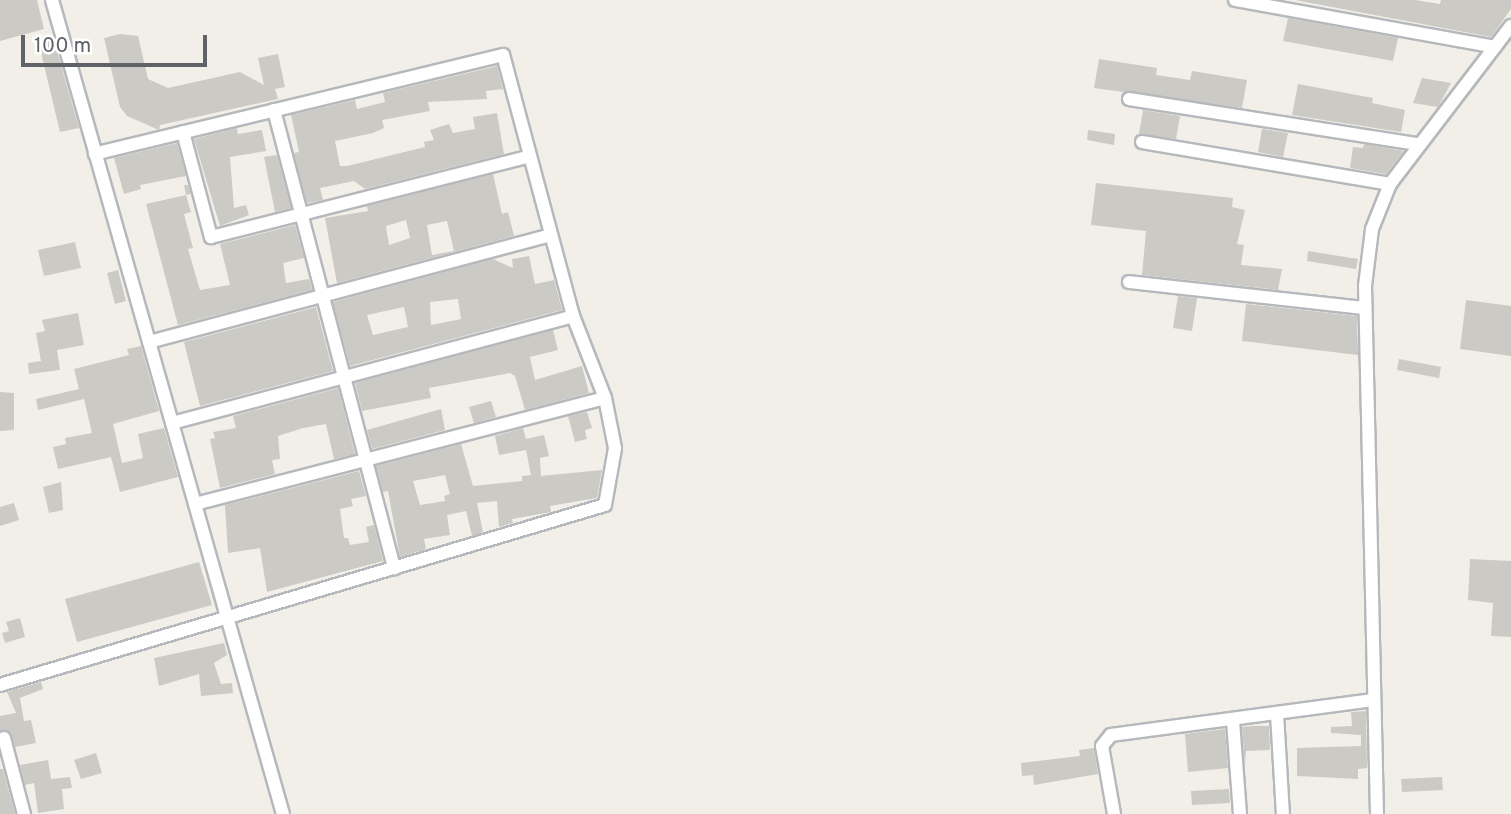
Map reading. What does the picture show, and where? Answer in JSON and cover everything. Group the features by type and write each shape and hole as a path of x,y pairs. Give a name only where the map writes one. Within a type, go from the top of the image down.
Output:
{"street":[{"path":"52,0 284,814"},
{"path":"1235,0 1495,47"},
{"path":"1377,814 1365,308 1372,229 1390,184 1418,144 1509,31"},
{"path":"0,685 605,505 615,448 605,398 573,316 503,55 95,154"},
{"path":"1129,99 1418,144"},
{"path":"274,110 394,569"},
{"path":"183,132 211,237 530,156"},
{"path":"1142,142 1390,184"},
{"path":"149,342 551,235"},
{"path":"1129,282 1365,308"},
{"path":"172,423 343,380 573,316"},
{"path":"195,505 605,398"},
{"path":"1114,814 1102,752 1106,737 1373,700"},
{"path":"1277,714 1283,814"},
{"path":"1233,720 1240,814"},
{"path":"4,738 24,814"}],"building":[{"path":"0,0 37,0 44,29 0,41"},
{"path":"1295,0 1415,0 1440,4 1441,0 1511,0 1511,9 1491,37"},
{"path":"1288,18 1398,38 1393,61 1283,41"},
{"path":"120,34 138,36 148,79 168,88 240,72 264,85 258,58 278,54 285,87 275,89 278,99 160,125 159,130 127,116 120,107 104,38"},
{"path":"53,37 79,128 60,132 38,40"},
{"path":"1099,59 1157,68 1156,75 1190,80 1192,71 1247,80 1242,108 1094,88"},
{"path":"497,66 503,89 486,91 487,99 428,102 430,111 382,120 384,128 373,133 335,141 340,166 347,166 425,147 424,142 434,140 430,130 449,124 453,133 475,129 473,117 497,113 504,154 365,189 354,181 320,188 323,200 307,203 294,153 299,152 291,115 355,100 357,109 385,102 383,93"},
{"path":"1422,78 1451,83 1438,107 1413,103"},
{"path":"1298,84 1373,98 1372,103 1405,110 1401,132 1292,115"},
{"path":"1143,110 1180,116 1176,139 1139,134"},
{"path":"237,128 238,134 262,130 266,151 230,157 234,208 246,205 249,215 220,226 194,139"},
{"path":"1262,129 1288,133 1283,157 1258,152"},
{"path":"1088,130 1115,134 1114,145 1087,140"},
{"path":"177,143 186,176 140,185 141,189 124,194 114,158"},
{"path":"1364,144 1404,151 1386,174 1350,168 1353,147 1363,148"},
{"path":"277,155 291,208 275,212 264,157"},
{"path":"493,174 502,214 508,212 514,236 337,283 325,218 368,211 367,206","holes":["406,220 410,238 389,245 386,226","447,221 454,251 432,255 427,225"]},
{"path":"1096,183 1233,198 1232,207 1245,210 1237,244 1244,245 1241,265 1282,269 1278,290 1142,275 1146,231 1091,225"},
{"path":"184,185 188,185 191,194 186,195"},
{"path":"186,195 191,212 184,214 193,248 188,249 200,290 230,285 220,244 295,225 304,258 283,263 286,283 309,279 312,290 178,325 146,204"},
{"path":"75,242 81,268 44,276 38,250"},
{"path":"1308,251 1358,259 1356,269 1307,261"},
{"path":"529,256 535,284 554,280 562,310 350,366 333,302 493,259 513,268 512,259","holes":["458,299 461,319 431,325 430,302","404,307 408,327 373,335 367,315"]},
{"path":"118,270 126,301 115,304 107,273"},
{"path":"1178,296 1197,298 1192,331 1173,328"},
{"path":"1466,300 1511,306 1511,356 1460,349"},
{"path":"1246,304 1357,316 1358,355 1242,341"},
{"path":"316,307 333,371 200,406 184,342"},
{"path":"78,313 84,345 57,350 60,370 29,374 28,363 41,361 36,333 45,331 42,320"},
{"path":"553,330 558,350 530,357 535,380 582,366 589,393 525,410 515,376 510,373 429,388 431,398 362,411 355,383"},
{"path":"141,346 159,411 113,424 122,463 143,458 138,434 164,428 178,477 120,492 111,457 58,469 53,447 66,444 65,438 92,433 84,399 38,410 36,399 79,389 74,369 129,355 127,349"},
{"path":"1399,359 1441,367 1439,378 1397,370"},
{"path":"338,388 355,454 334,459 326,424 303,428 278,436 280,459 272,460 275,474 220,488 210,439 215,438 213,432 236,428 233,416"},
{"path":"0,392 14,393 14,430 0,431"},
{"path":"491,401 496,417 474,423 469,407"},
{"path":"441,409 445,430 372,449 367,430"},
{"path":"587,412 592,428 585,430 587,439 575,442 568,416"},
{"path":"523,428 526,439 544,435 549,456 540,458 541,476 602,470 597,498 550,506 551,512 512,519 513,523 499,527 497,501 477,503 483,532 472,536 466,511 447,515 450,535 424,539 426,549 400,557 388,491 383,492 376,466 461,444 473,486 522,481 522,476 531,475 526,450 499,455 495,436","holes":["445,475 450,494 444,496 445,501 420,505 413,481"]},
{"path":"359,471 366,496 351,499 353,506 340,509 344,538 348,538 350,545 369,542 366,527 374,525 383,561 267,592 260,548 228,553 225,505"},
{"path":"61,482 63,510 49,513 43,487"},
{"path":"14,503 19,520 0,526 0,507"},
{"path":"1470,559 1511,561 1511,637 1491,636 1493,603 1468,600"},
{"path":"199,562 212,605 77,642 65,599"},
{"path":"20,618 25,637 5,643 2,633 9,631 6,622"},
{"path":"224,643 227,655 214,663 221,684 232,683 233,693 201,696 199,674 159,686 154,658"},
{"path":"41,682 43,689 20,698 24,721 31,720 36,743 15,747 11,732 0,730 0,716 16,713 7,692"},
{"path":"1366,711 1367,768 1358,769 1358,779 1297,776 1297,748 1361,746 1361,735 1331,733 1331,727 1352,726 1351,712"},
{"path":"1269,726 1270,750 1246,751 1245,767 1242,727"},
{"path":"1225,729 1228,768 1188,772 1185,734"},
{"path":"1094,748 1098,774 1034,785 1033,775 1022,776 1021,763 1080,756 1079,750"},
{"path":"96,753 102,773 81,779 74,760"},
{"path":"48,760 51,779 70,777 72,788 62,789 64,809 38,813 34,783 25,785 20,765"},
{"path":"0,769 3,769 15,814 0,814"},
{"path":"1442,777 1443,790 1402,792 1401,779"},
{"path":"1229,789 1230,803 1192,805 1191,791"}]}
